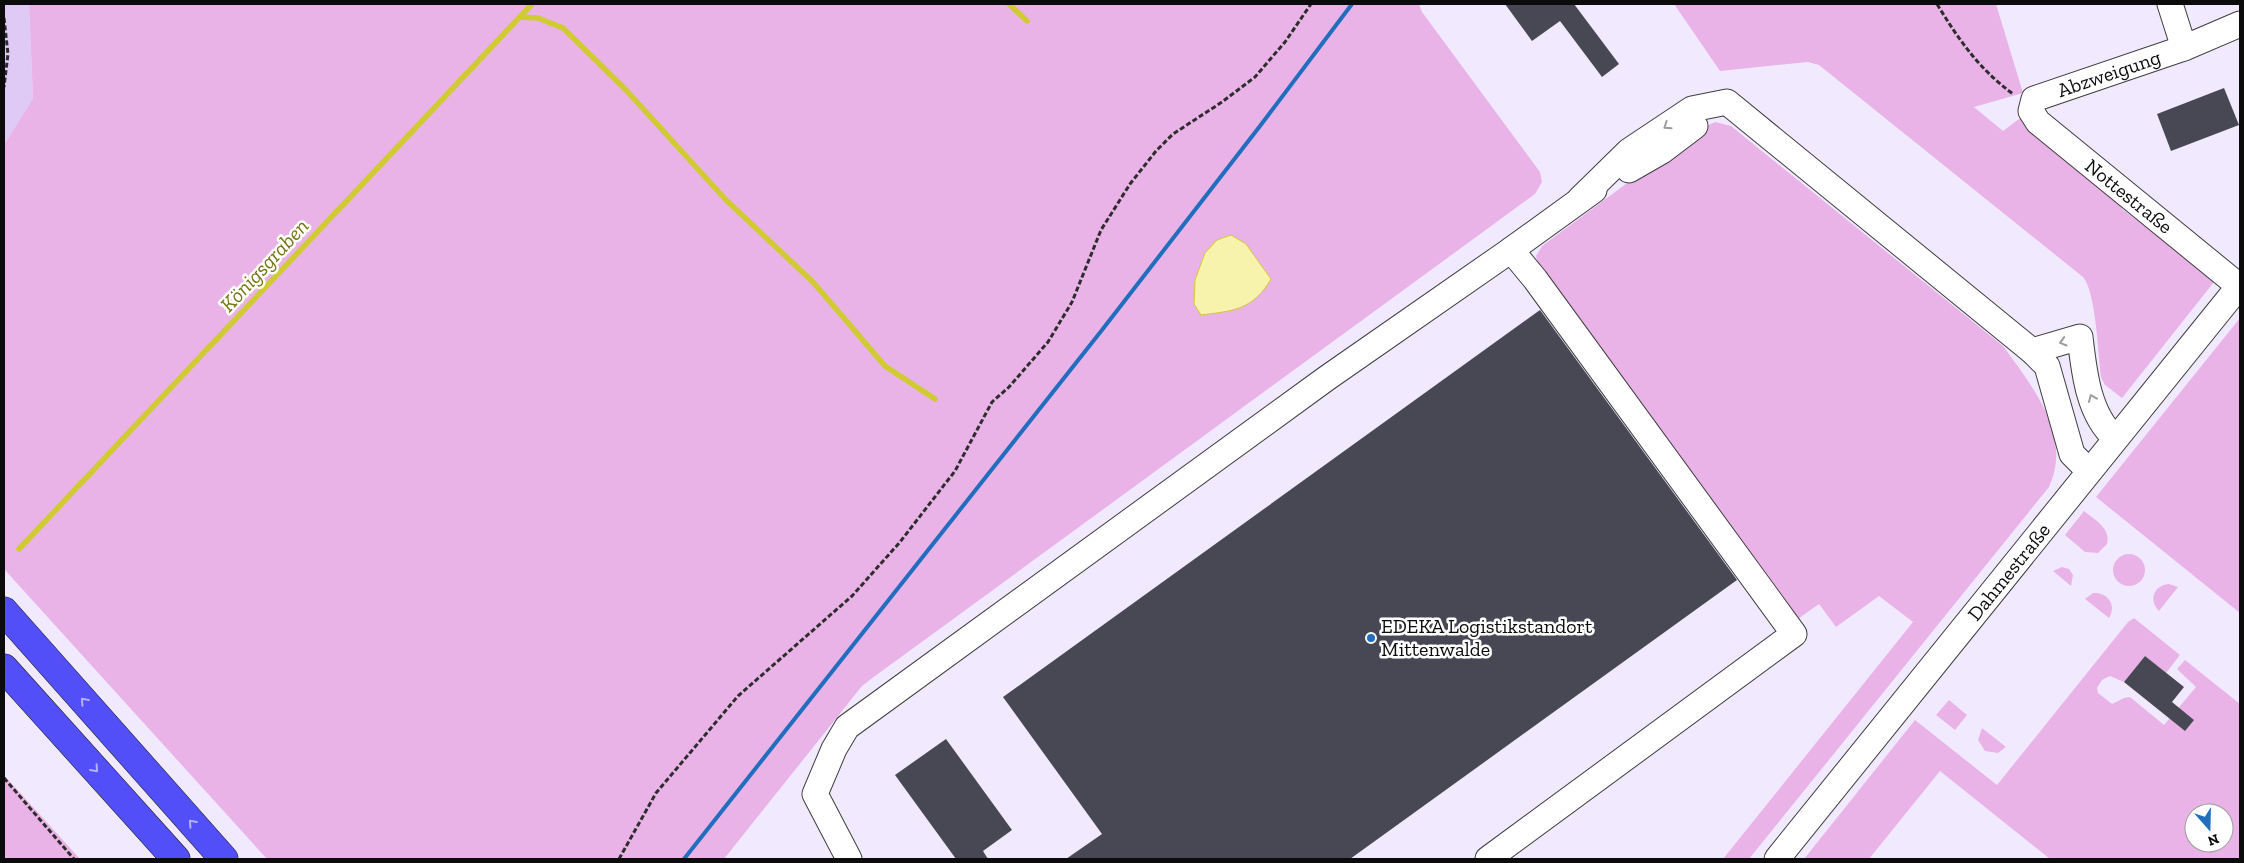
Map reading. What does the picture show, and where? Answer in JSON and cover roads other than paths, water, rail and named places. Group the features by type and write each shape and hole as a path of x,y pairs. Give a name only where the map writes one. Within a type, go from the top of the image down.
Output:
{"highway":[{"path":"4,611 224,859"},
{"path":"4,668 176,859"}],"street":[{"name":"Abzweigung","path":"2170,4 2184,48"},
{"name":"Abzweigung","path":"2033,103 2184,48 2240,24"},
{"path":"849,859 815,794 834,749 847,727 1319,384 1511,250 1580,199 1629,151 1692,109 1727,102 2032,351 2047,366 2072,454 2089,471"},
{"name":"Nottestraße","path":"2033,103 2031,111 2038,122 2240,286"},
{"path":"1488,859 1794,634 1535,279 1511,250"},
{"name":"Dahmestraße","path":"1777,859 2115,438 2240,286"},
{"path":"2032,351 2080,337 2085,383 2105,429 2115,438"}],"waterway":[{"name":"Königsgraben","path":"19,549 532,4"},
{"path":"1009,4 1027,21"},
{"path":"520,17 538,18 563,28 626,90 726,200 813,282 885,366 935,399"}],"railway":[{"path":"684,859 1102,330 1352,4"}],"place":[{"name":"EDEKA Logistikstandort Mittenwalde","path":"1371,638"}]}
